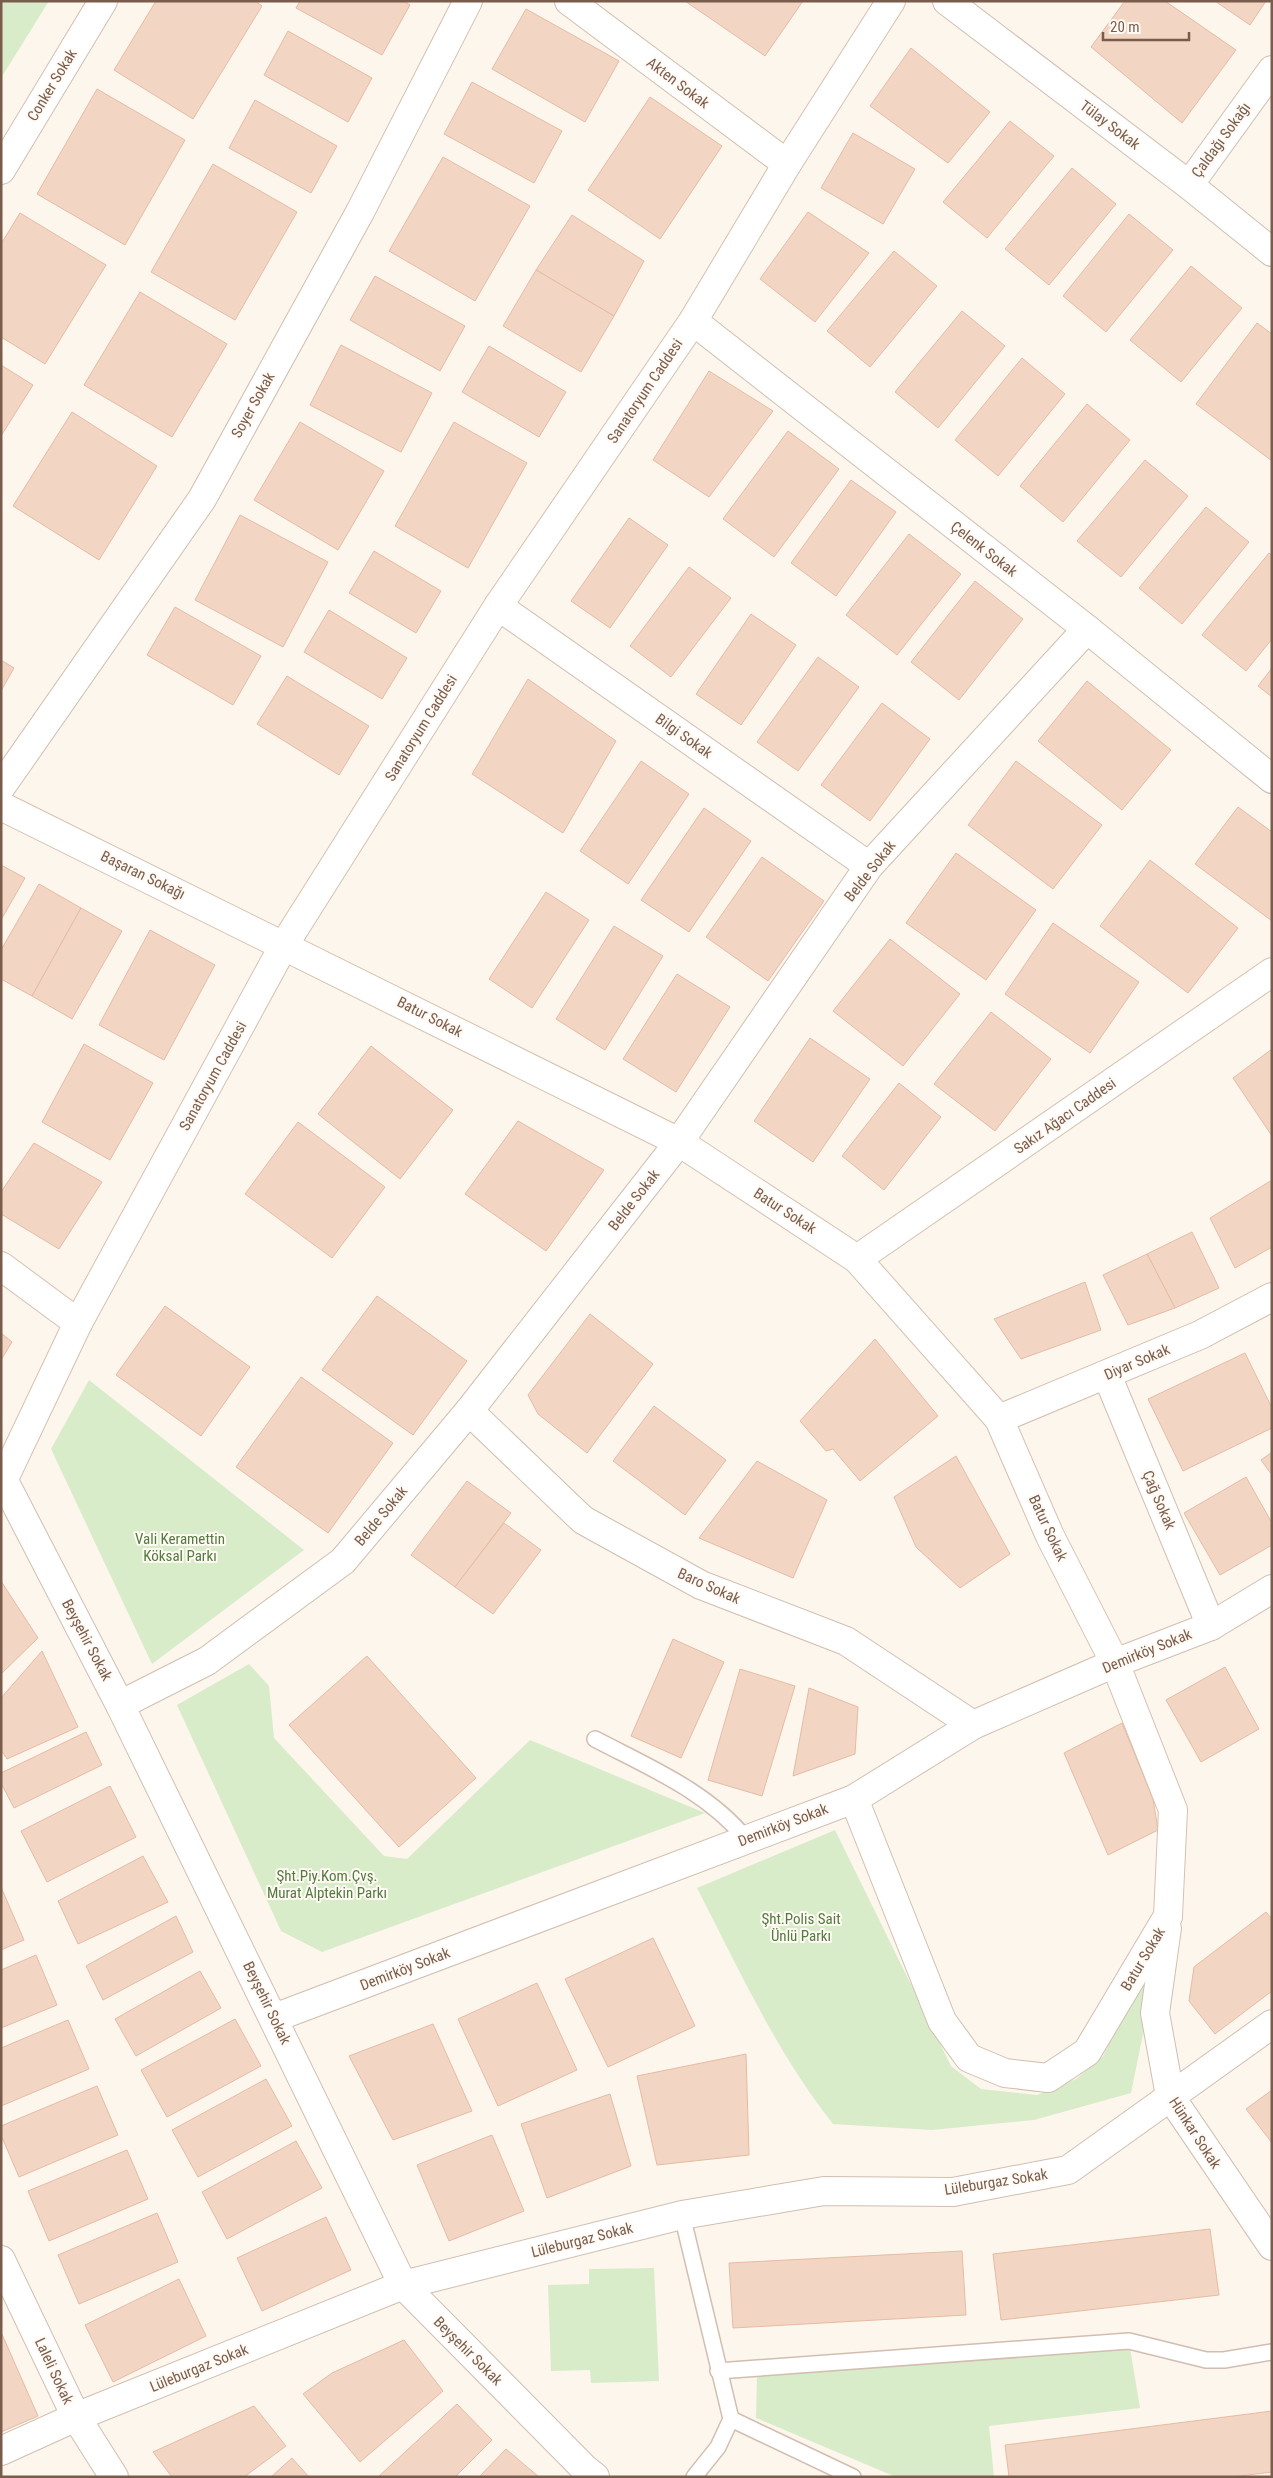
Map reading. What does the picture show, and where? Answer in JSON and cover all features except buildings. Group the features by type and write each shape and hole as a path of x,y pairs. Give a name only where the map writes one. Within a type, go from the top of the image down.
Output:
{"street":[{"name":"Conker Sokak","path":"1,170 103,1"},
{"name":"Soyer Sokak","path":"1,787 202,498 360,212 468,1"},
{"name":"Akten Sokak","path":"569,1 787,164"},
{"name":"Sanatoryum Caddesi","path":"3,1483 78,1323 284,945 498,606 693,321 787,164 891,1"},
{"name":"Tülay Sokak","path":"947,1 1189,185 1272,252"},
{"name":"Çaldağı Sokağı","path":"1189,185 1272,70"},
{"name":"Çelenk Sokak","path":"693,321 1086,629 1272,779"},
{"name":"Bilgi Sokak","path":"498,606 870,866"},
{"name":"Belde Sokak","path":"120,1705 207,1661 343,1561 469,1412 679,1142 870,866 1086,629"},
{"name":"Başaran Sokağı","path":"1,806 284,945"},
{"name":"Batur Sokak","path":"284,945 679,1142 858,1259 1000,1419 1050,1536 1115,1663 1173,1810 1168,1916 1087,2052 1048,2078 1005,2073 969,2058 942,2021 854,1799"},
{"name":"Sakız Ağacı Caddesi","path":"858,1259 1272,972"},
{"path":"1,1266 78,1323"},
{"name":"Diyar Sokak","path":"1000,1419 1200,1335 1272,1297"},
{"name":"Çağ Sokak","path":"1107,1374 1211,1626"},
{"name":"Baro Sokak","path":"469,1412 584,1520 701,1586 846,1641 972,1725"},
{"name":"Beyşehir Sokak","path":"3,1483 120,1705 403,2285 586,2474"},
{"name":"Demirköy Sokak","path":"274,2018 854,1799 972,1725 1115,1663 1211,1626 1272,1589"},
{"name":"Hünkar Sokak","path":"1168,1916 1154,2013 1170,2096 1272,2246"},
{"name":"Lüleburgaz Sokak","path":"1,2451 76,2417 403,2285 682,2215 824,2191 953,2192 1068,2170 1272,2024"},
{"name":"Laleli Sokak","path":"1,2260 76,2417 114,2477"}],"lane":[{"path":"595,1738 702,1797 733,1824 746,1840"},
{"path":"682,2215 730,2419 718,2447 694,2477"},
{"path":"718,2371 1129,2341 1206,2360 1224,2360 1272,2352"},
{"path":"730,2419 853,2477"}],"green space":[{"path":"1,1 49,1 1,78"},
{"name":"Vali Keramettin Köksal Parkı","path":"89,1380 304,1550 152,1664 51,1449"},
{"name":"Şht.Piy.Kom.Çvş. Murat Alptekin Parkı","path":"249,1664 269,1686 274,1738 384,1856 407,1859 530,1740 705,1813 322,1952 281,1931 177,1705"},
{"name":"Şht.Polis Sait Ünlü Parkı","path":"835,1830 951,2066 981,2089 1037,2095 1076,2079 1103,2056 1127,2007 1145,1981 1144,2029 1131,2093 1034,2120 932,2130 833,2124 813,2097 776,2039 697,1888"},
{"path":"654,2268 659,2381 591,2383 590,2370 551,2371 548,2285 589,2284 589,2269"},
{"path":"1130,2348 1140,2408 989,2426 994,2477 896,2477 756,2418 757,2373"}]}
